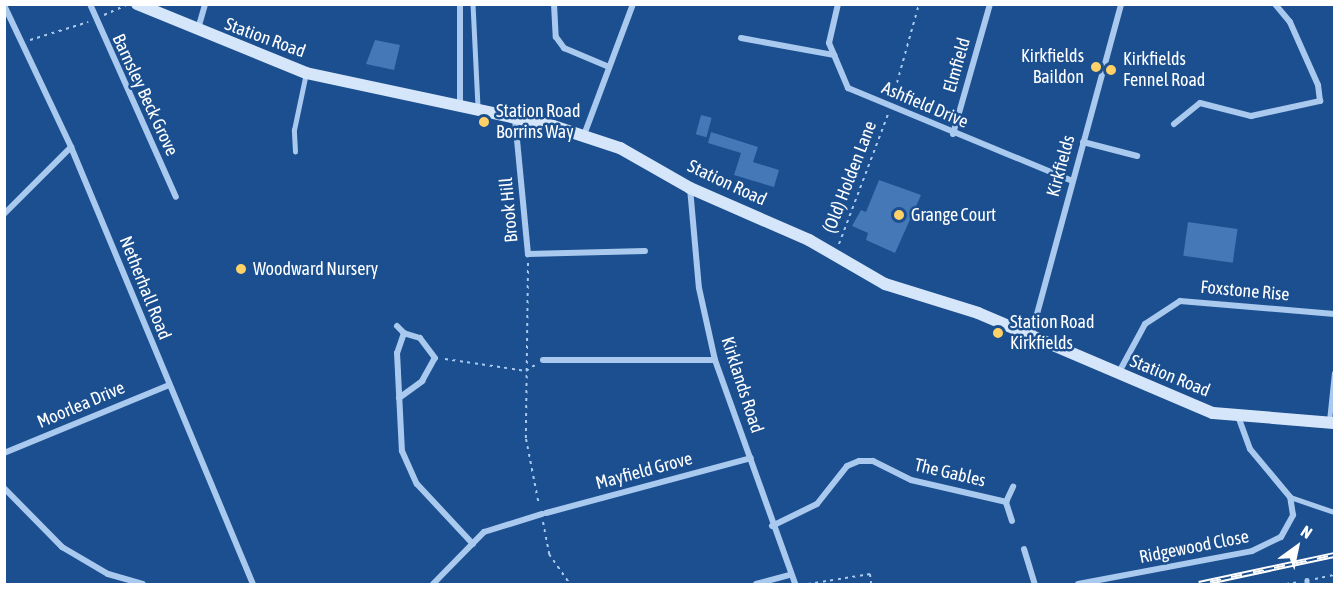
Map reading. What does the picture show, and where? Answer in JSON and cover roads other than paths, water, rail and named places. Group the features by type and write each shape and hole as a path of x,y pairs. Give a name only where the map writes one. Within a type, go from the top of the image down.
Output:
{"street":[{"name":"Barnsley Beck Grove","path":"90,4 94,20 176,197"},
{"name":"Station Road","path":"137,4 197,32 306,73 515,118 584,135 620,148 690,188 835,256 885,284 931,295 1118,374 1239,418 1331,423"},
{"path":"197,32 205,4"},
{"path":"460,4 460,106"},
{"path":"554,4 556,37 564,48 609,67"},
{"path":"584,135 633,4"},
{"name":"Ashfield Drive","path":"838,4 829,43 848,88 890,109 1073,181"},
{"name":"Elmfield","path":"954,134 990,4"},
{"name":"Kirkfields","path":"1031,336 1121,4"},
{"path":"1174,124 1200,103 1251,116 1320,101 1318,85 1290,22 1275,4"},
{"name":"Netherhall Road","path":"4,5 24,41 71,147 251,584"},
{"path":"741,38 834,55"},
{"name":"Brook Hill","path":"515,118 528,254 645,251"},
{"path":"1083,142 1137,156"},
{"path":"4,214 71,147"},
{"name":"Kirklands Road","path":"690,188 699,288 715,360 751,458 772,526 795,585"},
{"name":"Foxstone Rise","path":"1118,374 1145,324 1180,301 1335,314"},
{"path":"397,326 404,333 420,338 435,358 422,381 399,398"},
{"path":"404,333 397,353 399,398 408,470 473,544"},
{"path":"543,360 715,360"},
{"name":"Moorlea Drive","path":"4,453 169,385"},
{"path":"1239,418 1250,449 1290,497"},
{"name":"Mayfield Grove","path":"433,585 484,532 751,458"},
{"name":"The Gables","path":"772,526 817,504 847,466 859,461 873,461 911,480 1006,502"},
{"name":"The Gables","path":"1012,521 1006,502 1013,487"},
{"path":"4,488 62,547 108,574 143,585"},
{"name":"Ridgewood Close","path":"1078,585 1267,547 1289,526 1290,497"},
{"path":"1024,549 1035,585"},
{"path":"756,585 790,575"}],"lane":[{"path":"473,4 478,110"},
{"path":"295,152 294,130 306,73"},
{"path":"1331,423 1335,373"},
{"path":"1290,497 1335,512"}],"railway":[{"path":"1199,584 1334,555"}],"place":[{"name":"Kirkfields Baildon","path":"1096,67"},
{"name":"Kirkfields Fennel Road","path":"1111,70"},
{"name":"Station Road Borrins Way","path":"484,122"},
{"name":"Grange Court","path":"899,215"},
{"name":"Woodward Nursery","path":"241,269"},
{"name":"Station Road Kirkfields","path":"998,333"}]}
